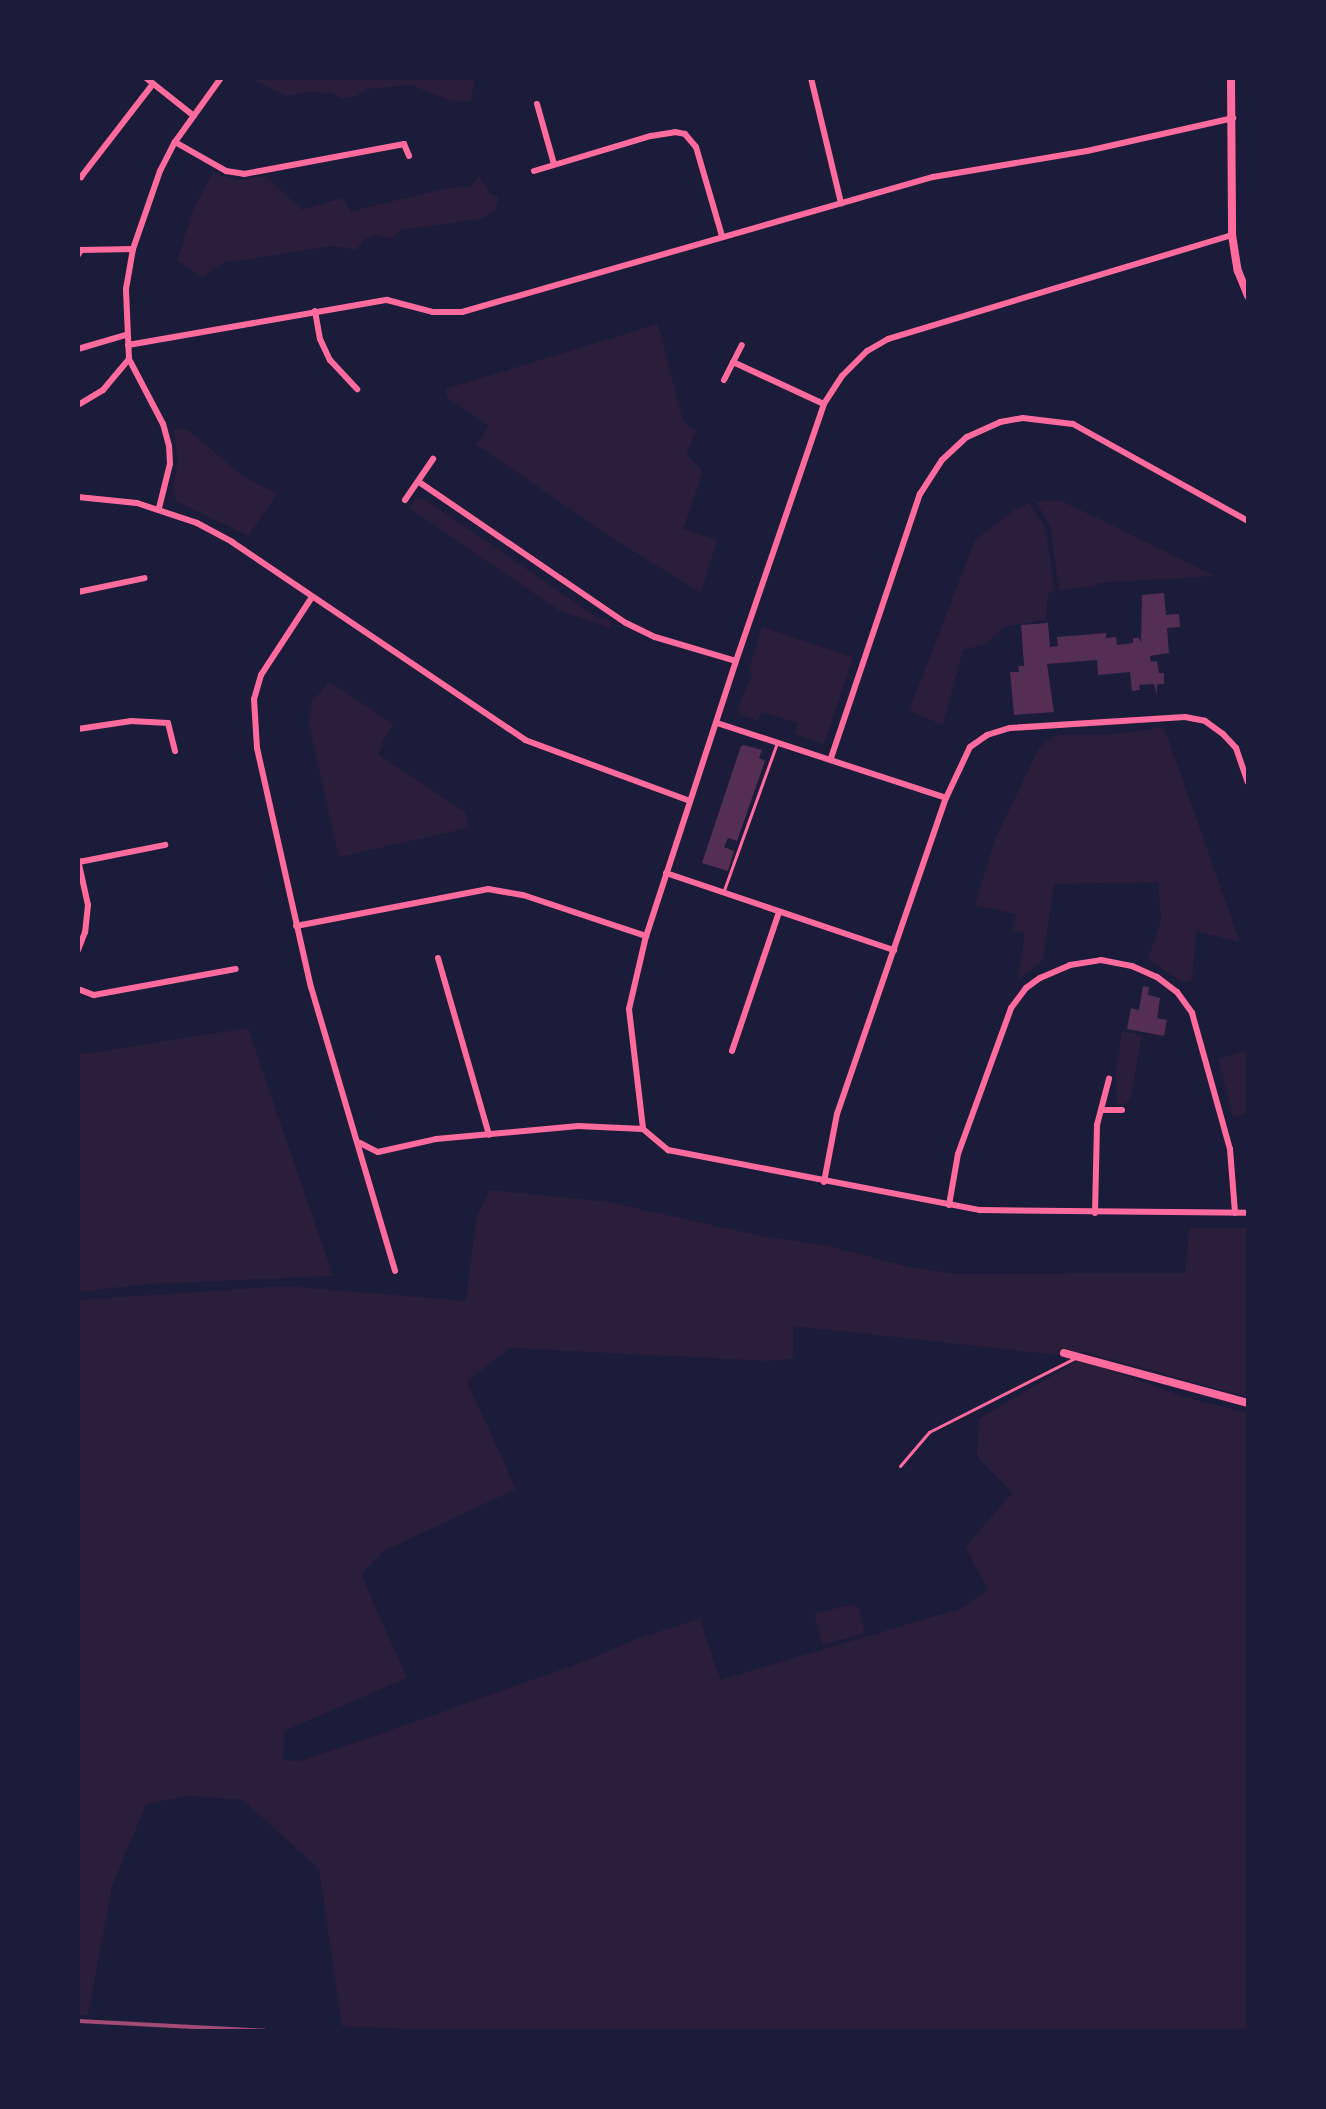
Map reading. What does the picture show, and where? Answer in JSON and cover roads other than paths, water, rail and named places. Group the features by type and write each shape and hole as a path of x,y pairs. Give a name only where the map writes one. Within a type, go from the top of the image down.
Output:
{"street":[{"path":"146,78 194,116"},
{"path":"159,508 170,464 167,435 129,359 126,289 133,249 155,182 175,142 221,78"},
{"path":"811,78 841,203"},
{"path":"1231,78 1232,235 1238,271 1248,296"},
{"path":"78,175 81,177 153,84"},
{"path":"537,104 554,164"},
{"path":"128,345 387,300 433,312 462,312 933,177 1087,151 1233,118"},
{"path":"534,171 651,136 675,132 685,134 696,147 722,236"},
{"path":"175,142 226,171 244,174 404,144 409,156"},
{"path":"1232,235 888,339 850,367 824,404 666,873 646,936 629,1009 643,1129 659,1145 681,1154 949,1205 1007,1212 1248,1213"},
{"path":"78,255 81,250 133,249"},
{"path":"315,311 320,339 330,360 357,389"},
{"path":"78,349 126,335"},
{"path":"724,380 742,345"},
{"path":"78,405 103,390 129,359"},
{"path":"733,362 824,404"},
{"path":"831,758 920,494 942,460 967,437 1000,422 1023,418 1073,424 1248,521"},
{"path":"405,500 433,459"},
{"path":"419,482 626,623 655,637 736,661"},
{"path":"78,497 117,499 159,508 232,542 525,740 690,801"},
{"path":"78,592 145,578"},
{"path":"312,597 266,665 254,699 257,748 296,926 395,1271"},
{"path":"824,1182 837,1114 946,798 970,747 987,735 1010,728 1185,717 1205,721 1223,734 1236,748 1248,782"},
{"path":"78,729 131,721 168,723 175,751"},
{"path":"717,723 946,798"},
{"path":"78,950 88,914 78,861 165,845"},
{"path":"666,873 894,950"},
{"path":"296,926 488,889 523,895 646,936"},
{"path":"732,1051 779,912"},
{"path":"438,958 489,1135"},
{"path":"949,1205 958,1154 1011,1008 1026,988 1040,978 1070,965 1101,960 1149,972 1177,992 1192,1013 1230,1149 1235,1213"},
{"path":"78,989 94,995 236,969"},
{"path":"1095,1213 1097,1125 1109,1079"},
{"path":"1101,1110 1122,1110"},
{"path":"356,1139 366,1149 378,1152 422,1141 578,1126 643,1129"},
{"path":"1064,1353 1248,1403"}],"lane":[{"path":"723,893 777,743"},
{"path":"900,1466 929,1432 1078,1356"}],"railway":[{"path":"78,2021 266,2031"}]}
